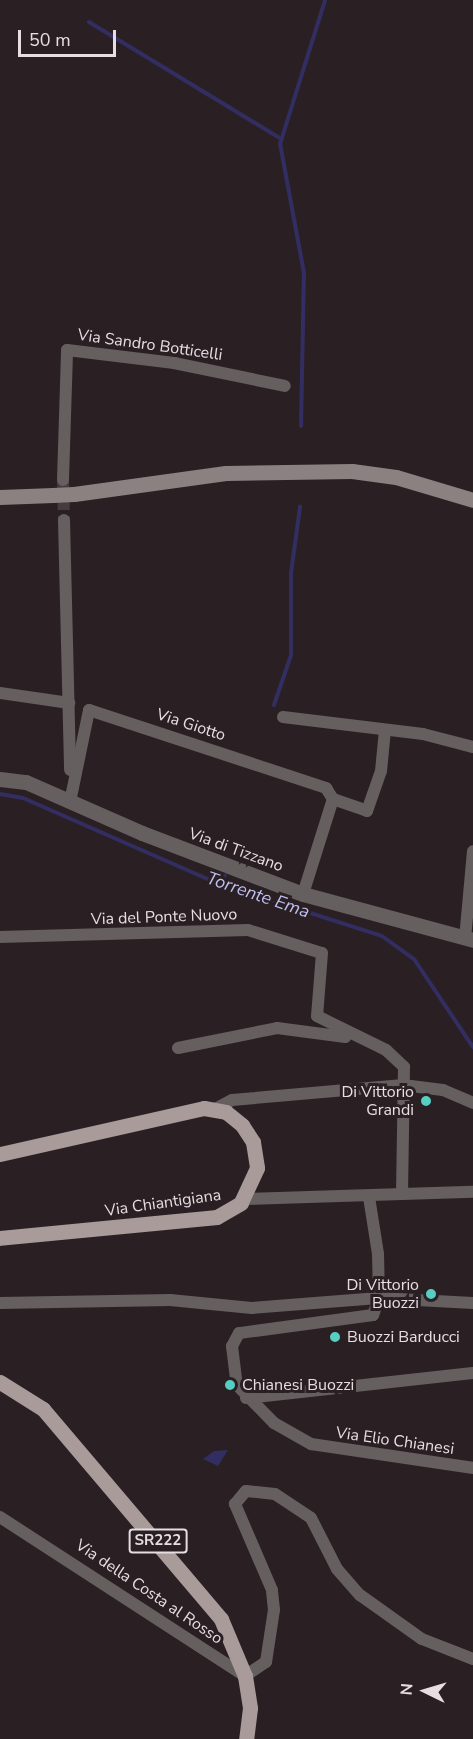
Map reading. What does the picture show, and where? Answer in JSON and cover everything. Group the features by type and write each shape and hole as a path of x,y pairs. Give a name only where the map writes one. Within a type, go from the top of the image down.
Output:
{"main road":[{"path":"0,497 74,494 226,473 340,471 396,477 473,500"},
{"path":"0,1154 176,1112 215,1109"},
{"name":"Via Chiantigiana","path":"0,1238 211,1218 230,1212 244,1199 257,1168 253,1142 235,1118 215,1109"},
{"name":"SR222","path":"0,1382 43,1409 188,1576 229,1631 245,1676 250,1708 246,1739"}],"street":[{"name":"Via Sandro Botticelli","path":"63,480 67,350 174,363 285,386"},
{"path":"64,520 70,796"},
{"path":"0,693 69,703"},
{"name":"Via Giotto","path":"70,796 89,710 326,788 333,799 367,811 381,771 385,730"},
{"path":"284,717 471,743"},
{"name":"Via di Tizzano","path":"0,779 26,782 70,796 303,894 469,940 473,851"},
{"path":"303,894 333,799"},
{"name":"Via del Ponte Nuovo","path":"0,937 248,930 322,953 317,1016 361,1039 404,1067 402,1085"},
{"path":"178,1048 277,1028 361,1039"},
{"path":"402,1085 402,1193"},
{"path":"215,1109 232,1101 402,1085 442,1090 473,1103"},
{"path":"244,1199 369,1197 402,1193 473,1192"},
{"path":"369,1197 379,1298"},
{"path":"0,1303 170,1300 252,1308 379,1298 473,1303"},
{"name":"Via Elio Chianesi","path":"379,1298 373,1315 363,1320 246,1332 234,1339 237,1385 246,1398 274,1423 311,1444 473,1468"},
{"path":"246,1398 473,1373"},
{"path":"245,1676 264,1667 274,1623 272,1590 237,1518 239,1497 256,1490 296,1504 311,1518 337,1569 360,1595 422,1639 473,1659"},
{"name":"Via della Costa al Rosso","path":"0,1517 93,1572 195,1646 245,1676"}],"shaded area":[{"path":"228,1450 218,1466 203,1459 214,1451"}],"waterway":[{"path":"301,426 304,273 280,144 325,0"},
{"path":"89,22 280,138"},
{"path":"274,705 291,655 291,573 300,507"},
{"name":"Torrente Ema","path":"0,794 23,798 214,882 382,936 414,959 473,1047"},
{"path":"222,884 225,875"}],"tunnel":[{"path":"63,480 64,520"}],"place":[{"name":"Di Vittorio Grandi","path":"426,1101"},
{"name":"Di Vittorio Buozzi","path":"431,1294"},
{"name":"Buozzi Barducci","path":"335,1337"},
{"name":"Chianesi Buozzi","path":"230,1385"}]}
